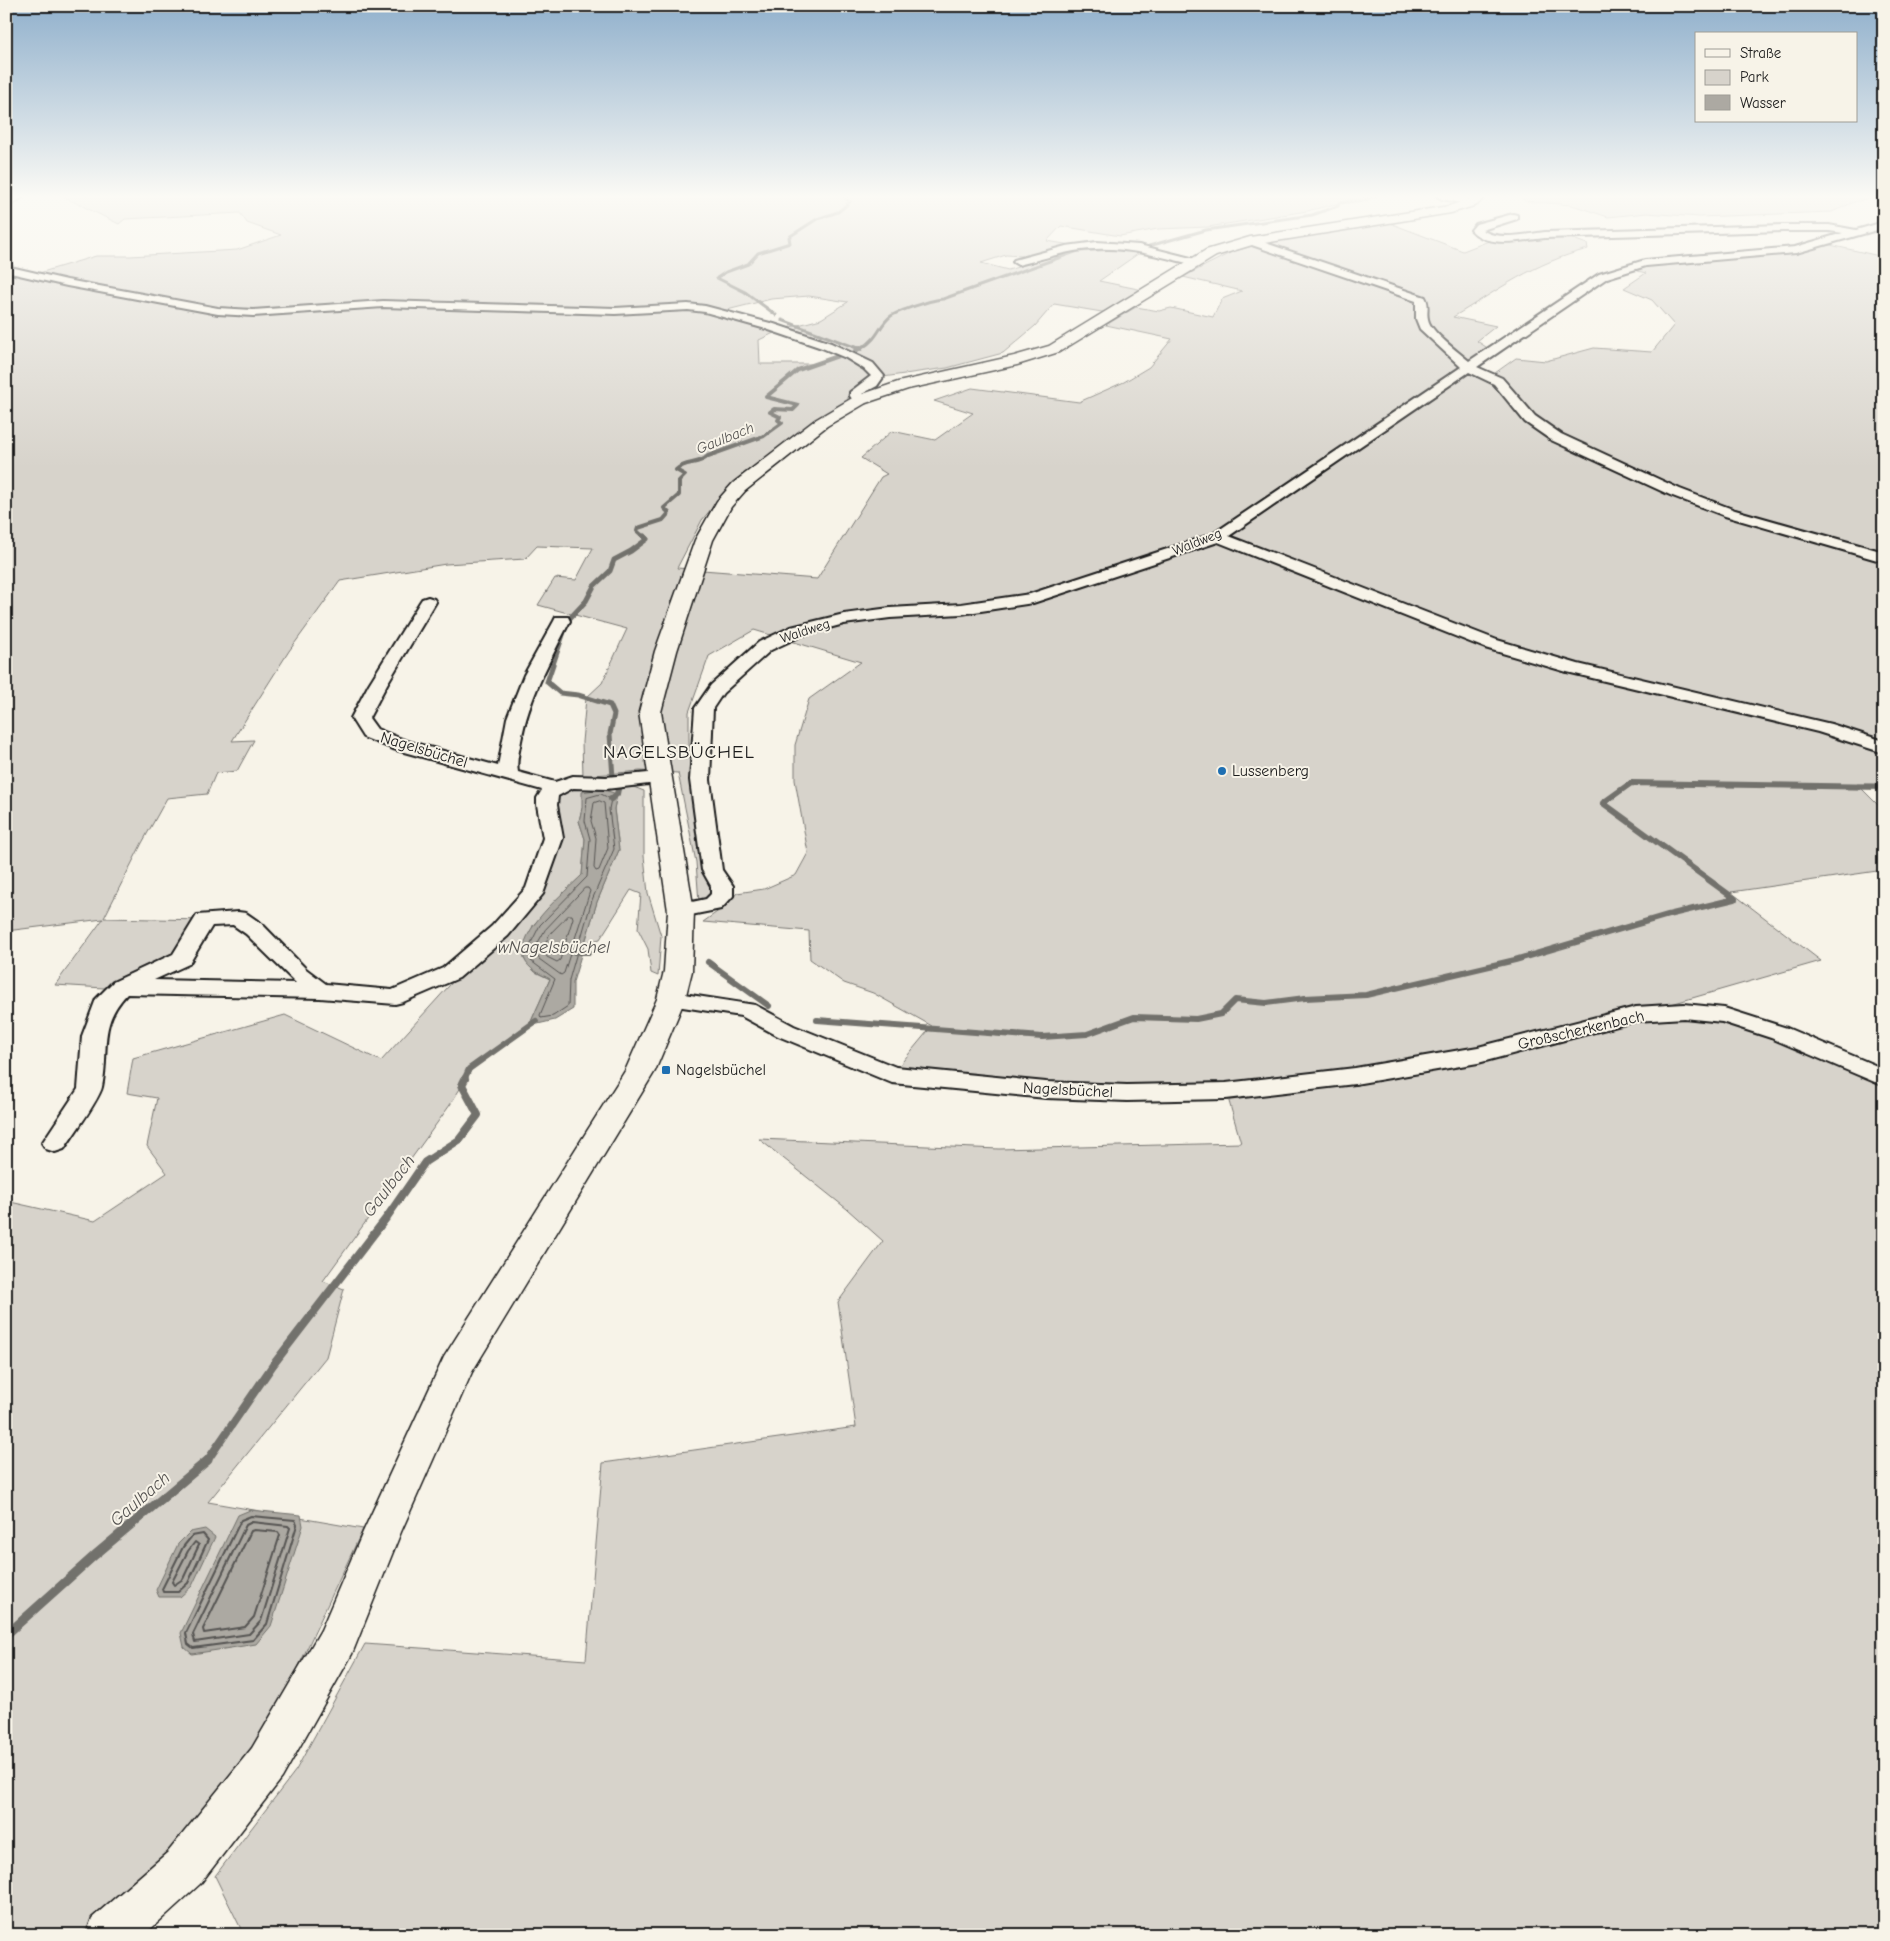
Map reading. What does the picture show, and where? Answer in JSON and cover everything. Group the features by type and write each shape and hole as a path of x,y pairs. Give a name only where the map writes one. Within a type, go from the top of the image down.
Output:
{"main road":[{"path":"109,1935 184,1868 267,1763 337,1641 382,1532 457,1367 640,1071 671,999 678,971 681,911 650,712 666,651 704,540 723,505 746,481 821,423 860,400 896,387 1017,360 1054,349 1155,287"}],"street":[{"path":"86,287 218,311 253,313 383,304 615,311 688,307 705,309 816,341 830,346 866,365 878,376 872,383 856,392 856,396 860,400"},
{"path":"1385,287 1422,299 1424,303 1422,319 1426,329 1470,368 1487,374 1498,382 1530,419 1556,437 1675,492 1730,513 1884,557"},
{"name":"Waldweg","path":"681,911 713,904 722,896 722,886 712,870 700,780 704,708 717,689 765,646 797,631 844,619 890,613 961,609 1033,598 1218,537 1588,287"},
{"path":"1218,537 1491,644 1637,684 1824,728 1884,747"},
{"name":"Nagelsbüchel","path":"428,602 378,684 360,718 370,733 400,745 556,788"},
{"path":"509,774 507,763 516,718 533,675 562,621"},
{"path":"121,987 320,991 394,997 451,973 500,931 536,890 553,838 547,798 556,788 572,782 616,782 659,778"},
{"path":"55,1143 90,1089 94,1036 104,1004 121,987 181,959 206,920 238,918 254,929 298,974 320,991"},
{"name":"Nagelsbüchel","path":"671,999 746,1010 786,1031 892,1075 1046,1090 1127,1093 1226,1091 1355,1076 1478,1055"},
{"name":"Großscherkenbach","path":"1478,1055 1636,1014 1684,1011 1724,1015 1779,1033 1884,1078"}],"green space":[{"path":"6,287 68,287 216,313 390,306 603,314 684,310 712,314 776,332 759,340 760,364 815,364 844,355 864,366 872,376 848,394 848,401 827,413 727,490 702,520 677,568 817,579 881,477 887,474 861,458 892,431 935,440 973,413 934,401 972,388 1079,402 1124,382 1149,367 1172,339 1106,325 1136,307 1159,311 1171,308 1213,317 1222,299 1242,291 1223,287 1379,287 1419,300 1418,319 1465,367 1211,536 1036,592 992,601 1004,608 1031,601 1113,577 1219,540 1493,646 1824,729 1884,749 1884,784 1857,784 1884,811 1884,870 1731,892 1821,961 1640,1013 1724,1015 1884,1078 1884,1935 244,1935 215,1876 296,1770 365,1644 586,1660 603,1463 856,1427 838,1302 883,1241 847,1209 759,1139 999,1149 1241,1143 1226,1091 1054,1084 898,1067 932,1026 873,993 844,983 810,959 809,931 703,922 727,905 737,893 764,889 796,875 808,853 795,780 795,745 809,699 861,662 754,630 709,656 689,712 691,773 715,890 711,899 699,903 696,862 678,773 640,771 583,776 582,742 586,698 602,683 627,629 538,605 555,578 576,580 593,548 537,546 525,559 446,564 340,581 289,651 232,741 254,740 237,771 216,773 207,794 167,798 104,918 205,920 181,959 121,987 104,988 55,985 103,919 6,931"},
{"path":"100,287 1126,287 1143,290 1108,313 1054,304 1035,326 1003,353 947,368 883,377 879,370 783,329 821,319 848,302 809,296 771,299 723,311 697,307 611,309 410,302 254,310 223,309"},
{"path":"1391,287 1503,287 1453,317 1496,326 1477,341 1489,349 1469,364 1438,338 1429,326 1426,321 1425,298"},
{"path":"1884,287 1884,551 1775,522 1692,494 1555,433 1525,409 1495,373 1516,358 1546,361 1594,348 1652,352 1674,325 1652,300 1624,288"},
{"path":"1471,371 1485,377 1519,414 1663,491 1884,560 1884,745 1640,683 1491,642 1227,537 1357,445"},
{"path":"631,786 644,791 644,856 648,893 661,936 658,976 651,973 648,949 638,929 641,894 631,890 600,939 585,943 597,902 619,850 614,809 617,794 582,808 579,821 585,839 582,875 533,925 524,959 535,972 550,979 529,1026 474,1066 450,1105 323,1281 344,1289 326,1357 208,1502 363,1529 296,1672 250,1753 165,1856 92,1924 78,1935 6,1935 6,1201 95,1221 167,1173 147,1146 157,1098 127,1093 133,1058 285,1015 381,1061 458,976 542,890 553,799 567,787 601,789"}],"water":[{"name":"wNagelsbüchel","path":"601,789 617,794 614,809 619,850 597,902 573,982 573,1009 555,1020 529,1026 550,979 528,966 524,958 524,947 535,924 554,902 582,875 585,839 579,821 582,808 582,792"},
{"path":"250,1510 301,1515 303,1526 271,1626 256,1644 192,1654 184,1647 181,1633 238,1515"},
{"path":"205,1529 215,1537 192,1586 180,1597 159,1597 156,1590 178,1544 190,1532"}],"waterway":[{"path":"734,287 745,292 776,315"},
{"name":"Gaulbach","path":"862,348 872,340 891,316 924,303 943,299 978,287"},
{"path":"782,320 857,348"},
{"name":"Gaulbach","path":"854,346 860,348"},
{"name":"Gaulbach","path":"860,348 864,346"},
{"name":"Gaulbach","path":"854,352 860,348"},
{"name":"Gaulbach","path":"645,538 637,531 638,528 663,520 669,513 664,508 679,495 679,481 685,475 676,470 684,465 700,461 708,456 764,436 782,423 778,420 780,417 770,412 774,409 793,410 798,405 766,397 798,370 838,356"},
{"name":"Gaulbach","path":"570,618 586,601 594,586 610,571 614,560 631,551 647,539 644,536"},
{"name":"Gaulbach","path":"565,629 547,682 560,693 578,695 610,705 614,714 610,734 613,778"},
{"name":"Gaulbach","path":"611,799 617,794 618,789 614,785 613,776"},
{"path":"817,1020 1042,1037 1087,1034 1134,1017 1196,1019 1221,1014 1235,1000 1266,1003 1305,998 1366,995 1515,960 1668,915 1735,899 1603,803 1631,783 1884,787"},
{"path":"575,952 589,952"},
{"path":"708,962 769,1006"},
{"name":"Gaulbach","path":"464,1080 469,1069 536,1021"},
{"name":"Gaulbach","path":"207,1461 273,1365 387,1217 425,1162 459,1140 478,1115 462,1085 465,1079"},
{"name":"Gaulbach","path":"6,1635 95,1555 207,1461"}],"place":[{"name":"Lussenberg","path":"1222,771"},
{"name":"Nagelsbüchel","path":"666,1070"}],"district":[{"name":"NAGELSBÜCHEL","path":"679,752"}]}
